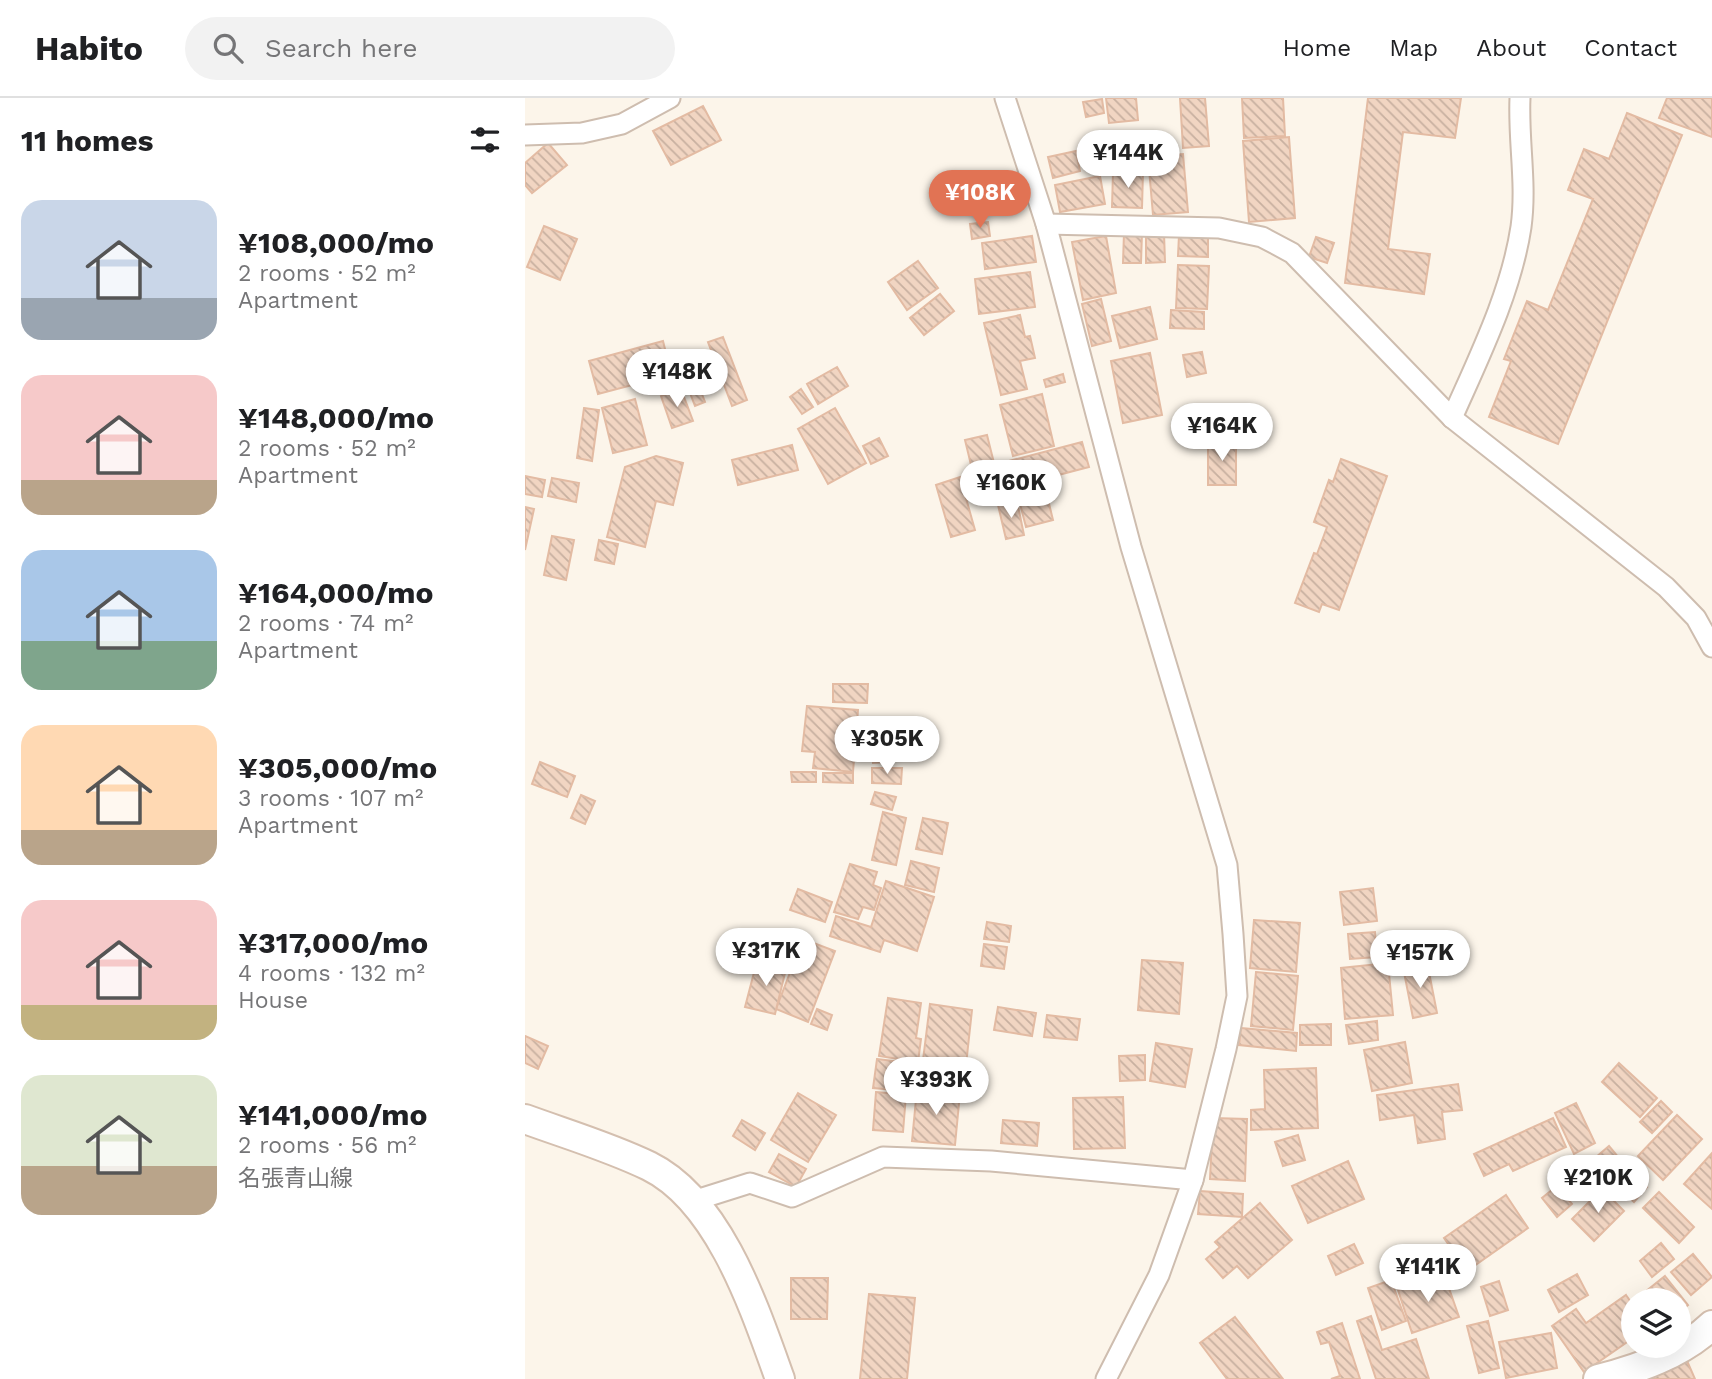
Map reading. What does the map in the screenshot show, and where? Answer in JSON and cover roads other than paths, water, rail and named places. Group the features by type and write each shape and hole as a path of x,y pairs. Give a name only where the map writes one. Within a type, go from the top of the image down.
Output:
{"street":[{"path":"525,135 582,133 622,124 670,98"},
{"path":"1005,98 1046,224 1132,547 1227,865 1237,996 1226,1049 1193,1180 1159,1275 1106,1379"},
{"path":"1453,418 1505,289 1521,227 1524,179 1520,98"},
{"path":"1046,224 1219,228 1262,237 1292,253 1453,418 1666,587 1696,618 1712,647"},
{"path":"525,1119 651,1167 694,1201 713,1225 737,1269 780,1379"},
{"path":"694,1201 750,1183 792,1197 883,1157 991,1161 1193,1180"},
{"path":"1598,1379 1639,1368 1673,1352 1712,1325"}]}
